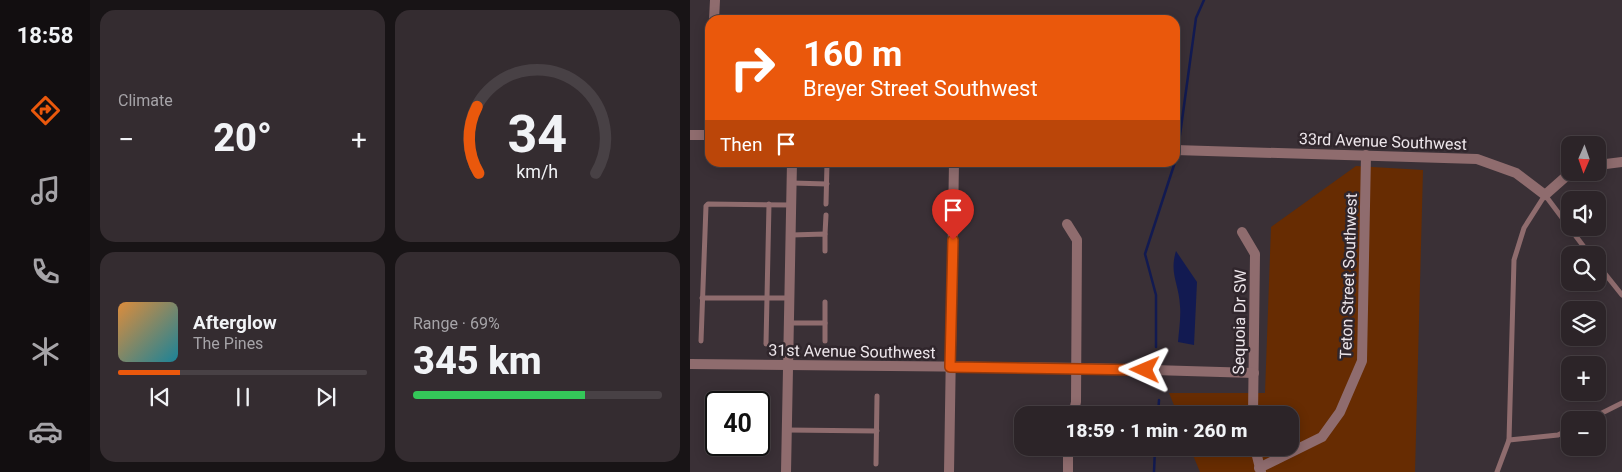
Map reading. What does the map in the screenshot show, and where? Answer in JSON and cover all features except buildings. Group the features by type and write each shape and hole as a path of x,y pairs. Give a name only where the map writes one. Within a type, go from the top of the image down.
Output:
{"street":[{"path":"714,15 715,0"},
{"path":"690,135 705,135"},
{"name":"33rd Avenue Southwest","path":"1180,150 1477,159 1516,173 1545,196"},
{"name":"Teton Street Southwest","path":"1260,470 1322,437 1340,412 1362,361 1366,155"},
{"path":"1606,164 1622,162"},
{"path":"786,472 792,167"},
{"path":"948,472 954,167"},
{"path":"1545,196 1561,181"},
{"path":"1067,224 1077,240 1075,406"},
{"name":"Sequoia Dr SW","path":"1242,232 1255,254 1253,406"},
{"name":"31st Avenue Southwest","path":"690,364 1076,368 1254,373"},
{"path":"1068,456 1068,472"},
{"path":"1256,456 1260,470"}],"lane":[{"path":"826,204 827,167"},
{"path":"792,183 827,184"},
{"path":"1497,472 1509,440 1514,260 1524,228 1545,196 1583,246"},
{"path":"701,341 706,206 708,204 791,204"},
{"path":"766,344 769,204"},
{"path":"825,251 826,215"},
{"path":"790,235 825,234"},
{"path":"1606,274 1622,295"},
{"path":"702,298 789,298"},
{"path":"825,302 825,341"},
{"path":"789,323 825,323"},
{"path":"876,464 877,396"},
{"path":"1606,411 1622,403"},
{"path":"787,430 877,431"},
{"path":"1509,440 1561,434"}],"shaded area":[{"path":"1356,166 1423,170 1415,472 1200,472 1193,456 1299,456 1299,406 1174,406 1169,393 1265,393 1271,227"},
{"path":"1176,251 1197,282 1194,345 1178,342 1180,310 1174,272"}],"waterway":[{"path":"1180,135 1196,18 1204,0"},
{"path":"1156,347 1156,295 1145,254 1173,167"},
{"path":"1159,400 1159,406"},
{"path":"1154,472 1155,456"}],"route":[{"path":"953,240 950,367 1145,370"}]}
